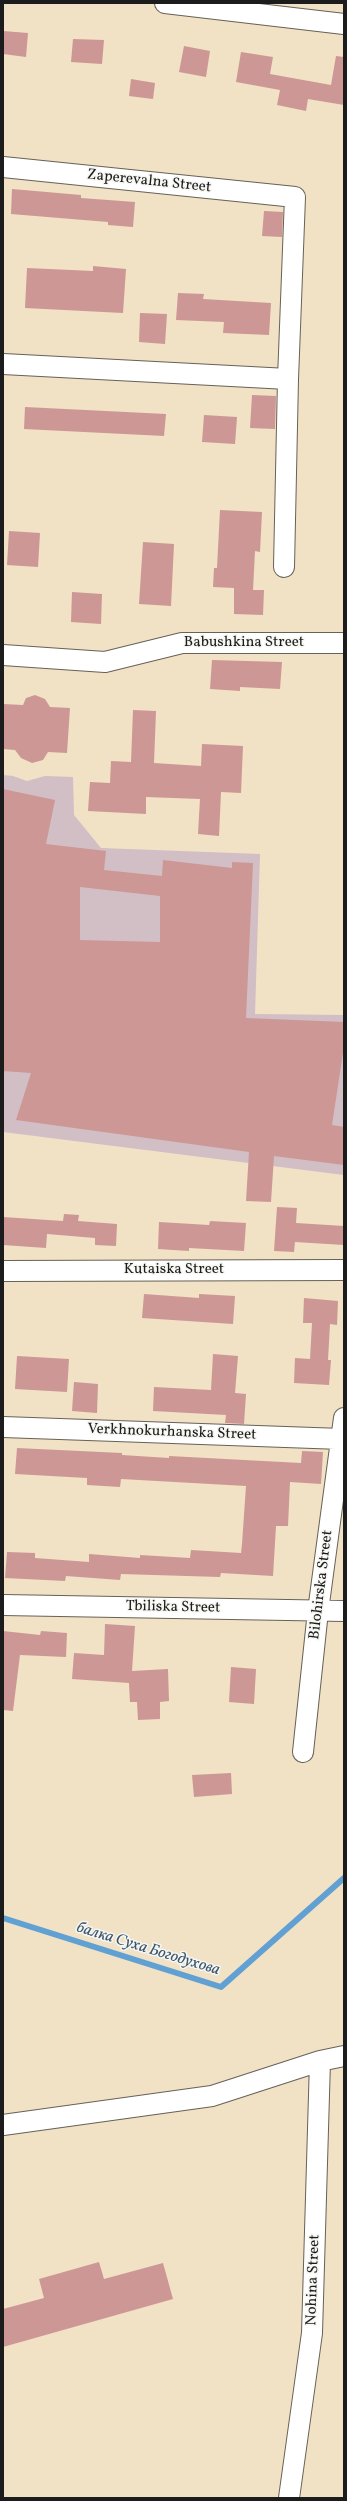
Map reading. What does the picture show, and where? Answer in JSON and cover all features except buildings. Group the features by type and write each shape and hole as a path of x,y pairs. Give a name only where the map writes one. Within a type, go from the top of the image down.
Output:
{"street":[{"path":"165,3 344,24"},
{"name":"Zaperevalna Street","path":"3,167 295,197 288,379"},
{"path":"3,364 288,379 284,567"},
{"name":"Babushkina Street","path":"3,655 105,662 182,642 344,643"},
{"name":"Kutaiska Street","path":"3,1271 344,1270"},
{"name":"Bilohirska Street","path":"303,1752 318,1611 344,1418"},
{"name":"Verkhnokurhanska Street","path":"3,1427 342,1439"},
{"name":"Tbiliska Street","path":"3,1605 344,1611"},
{"path":"3,2125 212,2096 320,2061 344,2056"},
{"name":"Nohina Street","path":"289,2498 312,2333 320,2061"}],"shaded area":[{"path":"3,775 13,776 27,781 45,776 73,777 74,815 101,848 260,854 255,1014 344,1015 344,1175 3,1132"}],"waterway":[{"name":"балка Суха Богодухова","path":"3,1918 221,1987 344,1878"}]}
